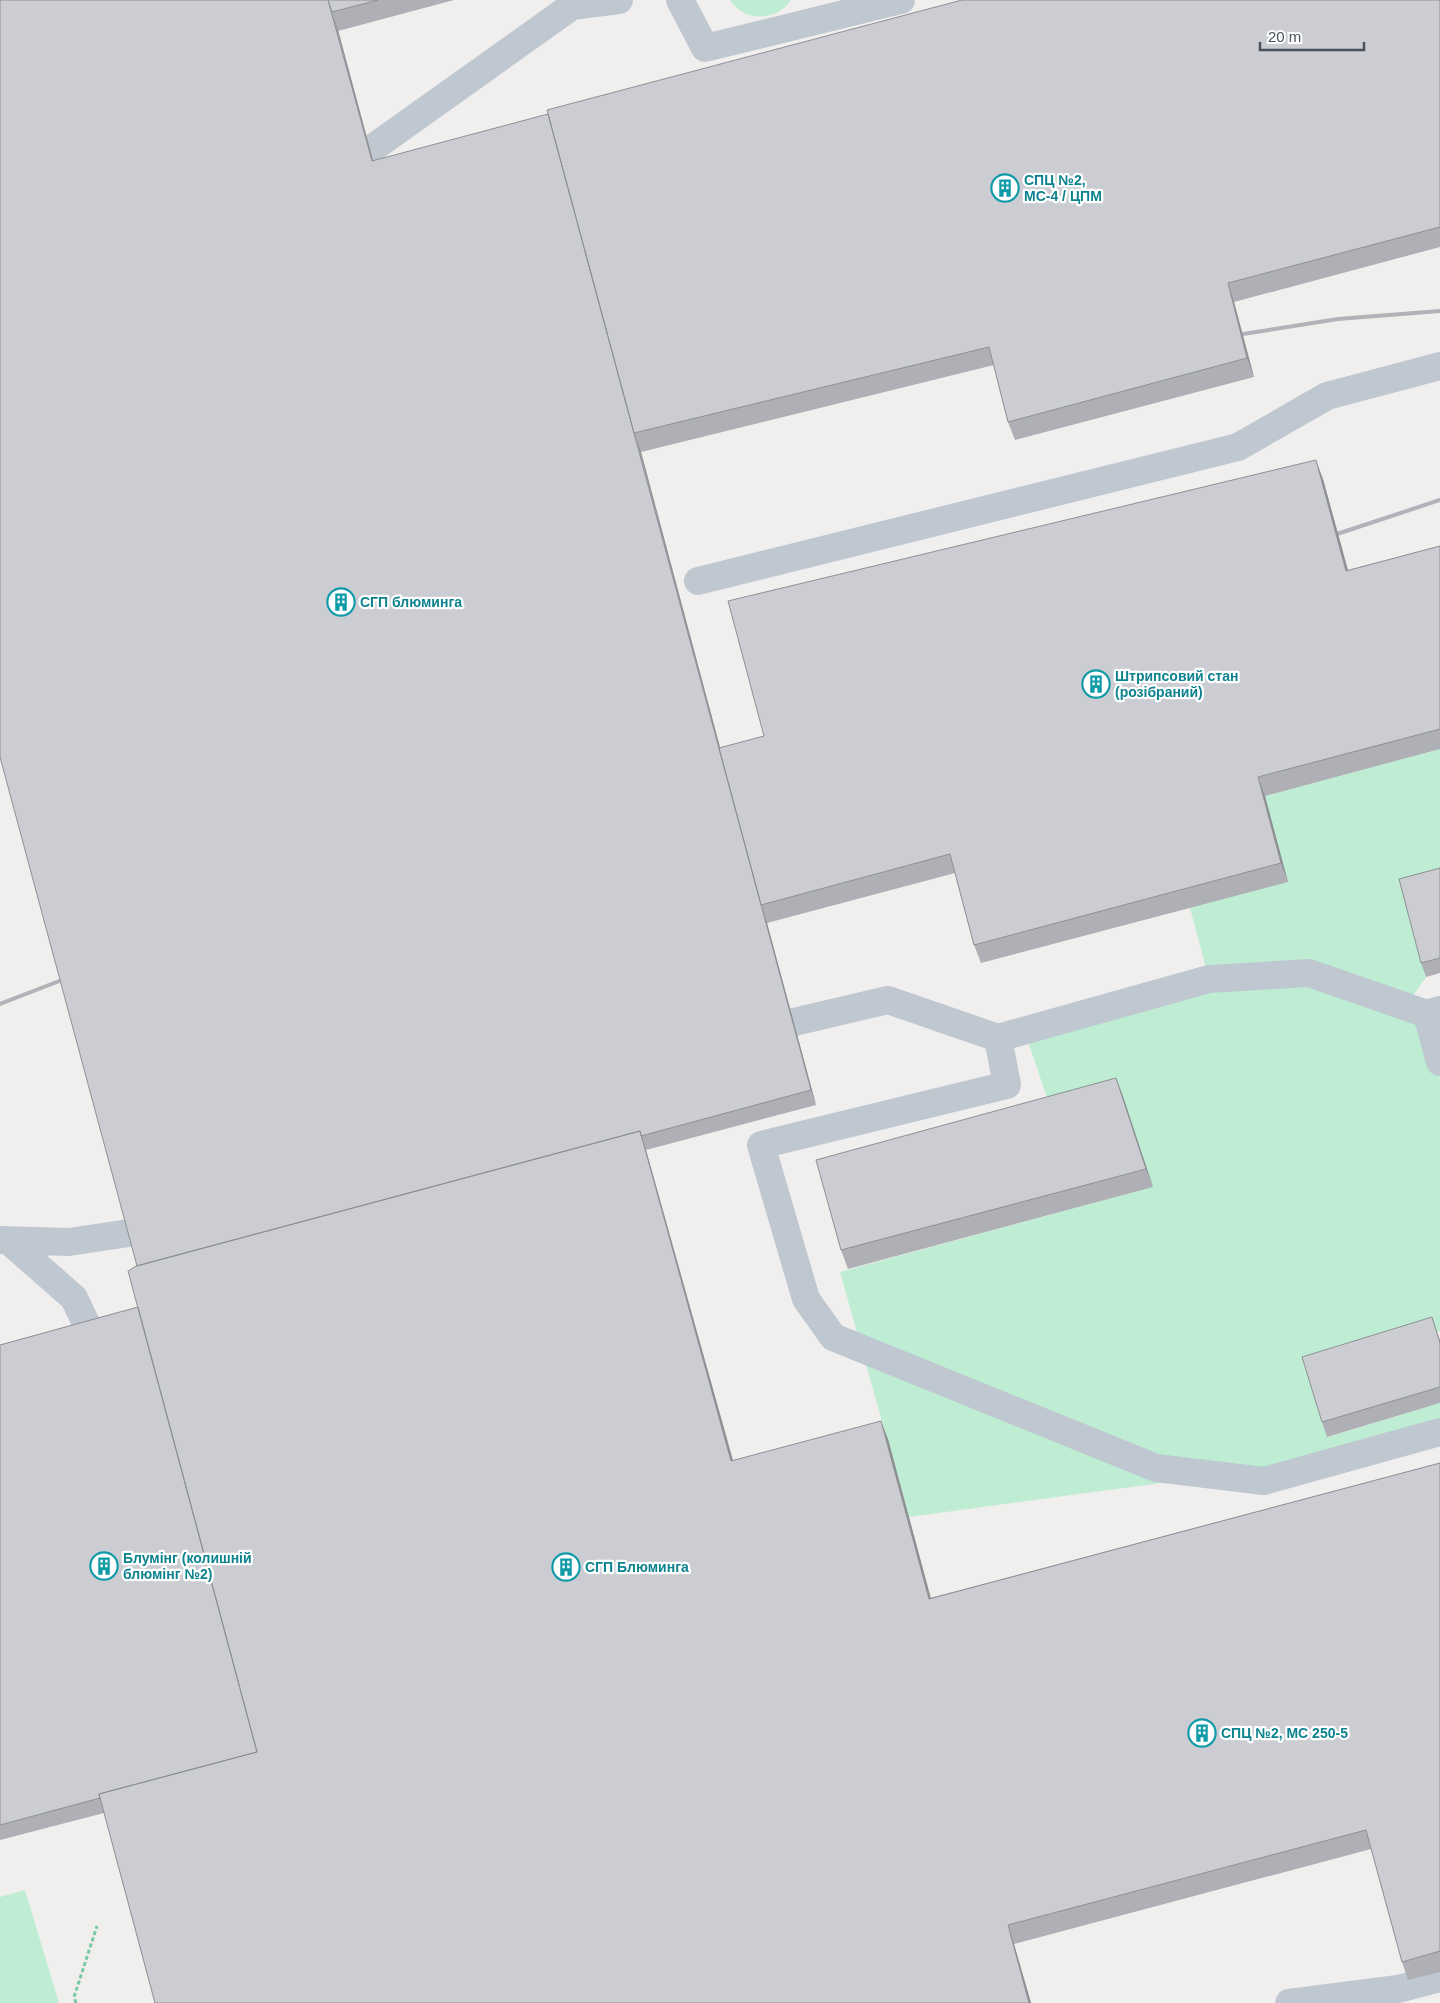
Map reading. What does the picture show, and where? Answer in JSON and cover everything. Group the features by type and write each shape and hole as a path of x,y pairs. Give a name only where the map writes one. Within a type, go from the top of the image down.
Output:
{"lane":[{"path":"370,150 572,6 619,0"},
{"path":"680,0 705,48 853,6 901,0"},
{"path":"698,581 1238,446 1327,396 1440,366"},
{"path":"794,1022 888,1000 998,1038 1209,979 1309,973 1433,1012 1440,1062"},
{"path":"998,1038 1007,1085 761,1145 806,1299 833,1337 1156,1468 1264,1481 1440,1432"},
{"path":"4,1240 70,1242 130,1233"},
{"path":"4,1240 74,1298 92,1336"},
{"path":"1290,2003 1398,1989 1440,1978"}],"path":[{"path":"76,2003 74,1996 98,1926"}],"green space":[{"path":"730,0 791,0 777,12 760,16 743,12"},
{"path":"1440,749 1440,883 1404,893 1426,977 1406,1006 1440,1010 1440,1331 1308,1371 1328,1437 1440,1403 1440,1418 1257,1470 909,1517 840,1272 1152,1187 1053,1115 1024,1030 1209,979 1190,908 1265,796"},
{"path":"25,1890 59,2003 0,2003 0,1897"}],"building":[{"name":"СГП блюминга","path":"0,0 328,0 372,161 548,114 811,1090 641,1136 640,1131 137,1266 0,757"},
{"path":"328,0 378,0 332,12"},
{"name":"СПЦ №2, МС-4 / ЦПМ","path":"962,0 1440,0 1440,227 1228,283 1247,358 1008,422 989,347 634,433 547,110"},
{"name":"Штрипсовий стан (розібраний)","path":"1316,460 1346,571 1440,546 1440,729 1258,777 1281,863 974,945 950,854 761,905 719,748 764,736 728,601"},
{"path":"1440,868 1440,958 1421,963 1399,879"},
{"path":"1116,1078 1146,1169 841,1250 816,1160"},
{"name":"СГП Блюминга","path":"640,1131 731,1461 881,1421 929,1599 1440,1463 1440,1951 1402,1962 1366,1830 1008,1925 1029,2003 155,2003 99,1794 257,1752 128,1271 136,1266"},
{"name":"Блумінг (колишній блюмінг №2)","path":"138,1307 257,1752 99,1794 100,1798 0,1825 0,1345"},
{"path":"1432,1317 1440,1343 1440,1387 1322,1422 1302,1357"}],"railway":[{"path":"1243,334 1338,319 1440,311"},
{"path":"1337,534 1440,500"},
{"path":"0,1004 62,980"}],"place":[{"name":"СПЦ №2, МС-4 / ЦПМ","path":"1005,188"},
{"name":"СГП блюминга","path":"341,602"},
{"name":"Штрипсовий стан (розібраний)","path":"1096,684"},
{"name":"Блумінг (колишній блюмінг №2)","path":"104,1566"},
{"name":"СГП Блюминга","path":"566,1567"},
{"name":"СПЦ №2, МС 250-5","path":"1202,1733"}]}
